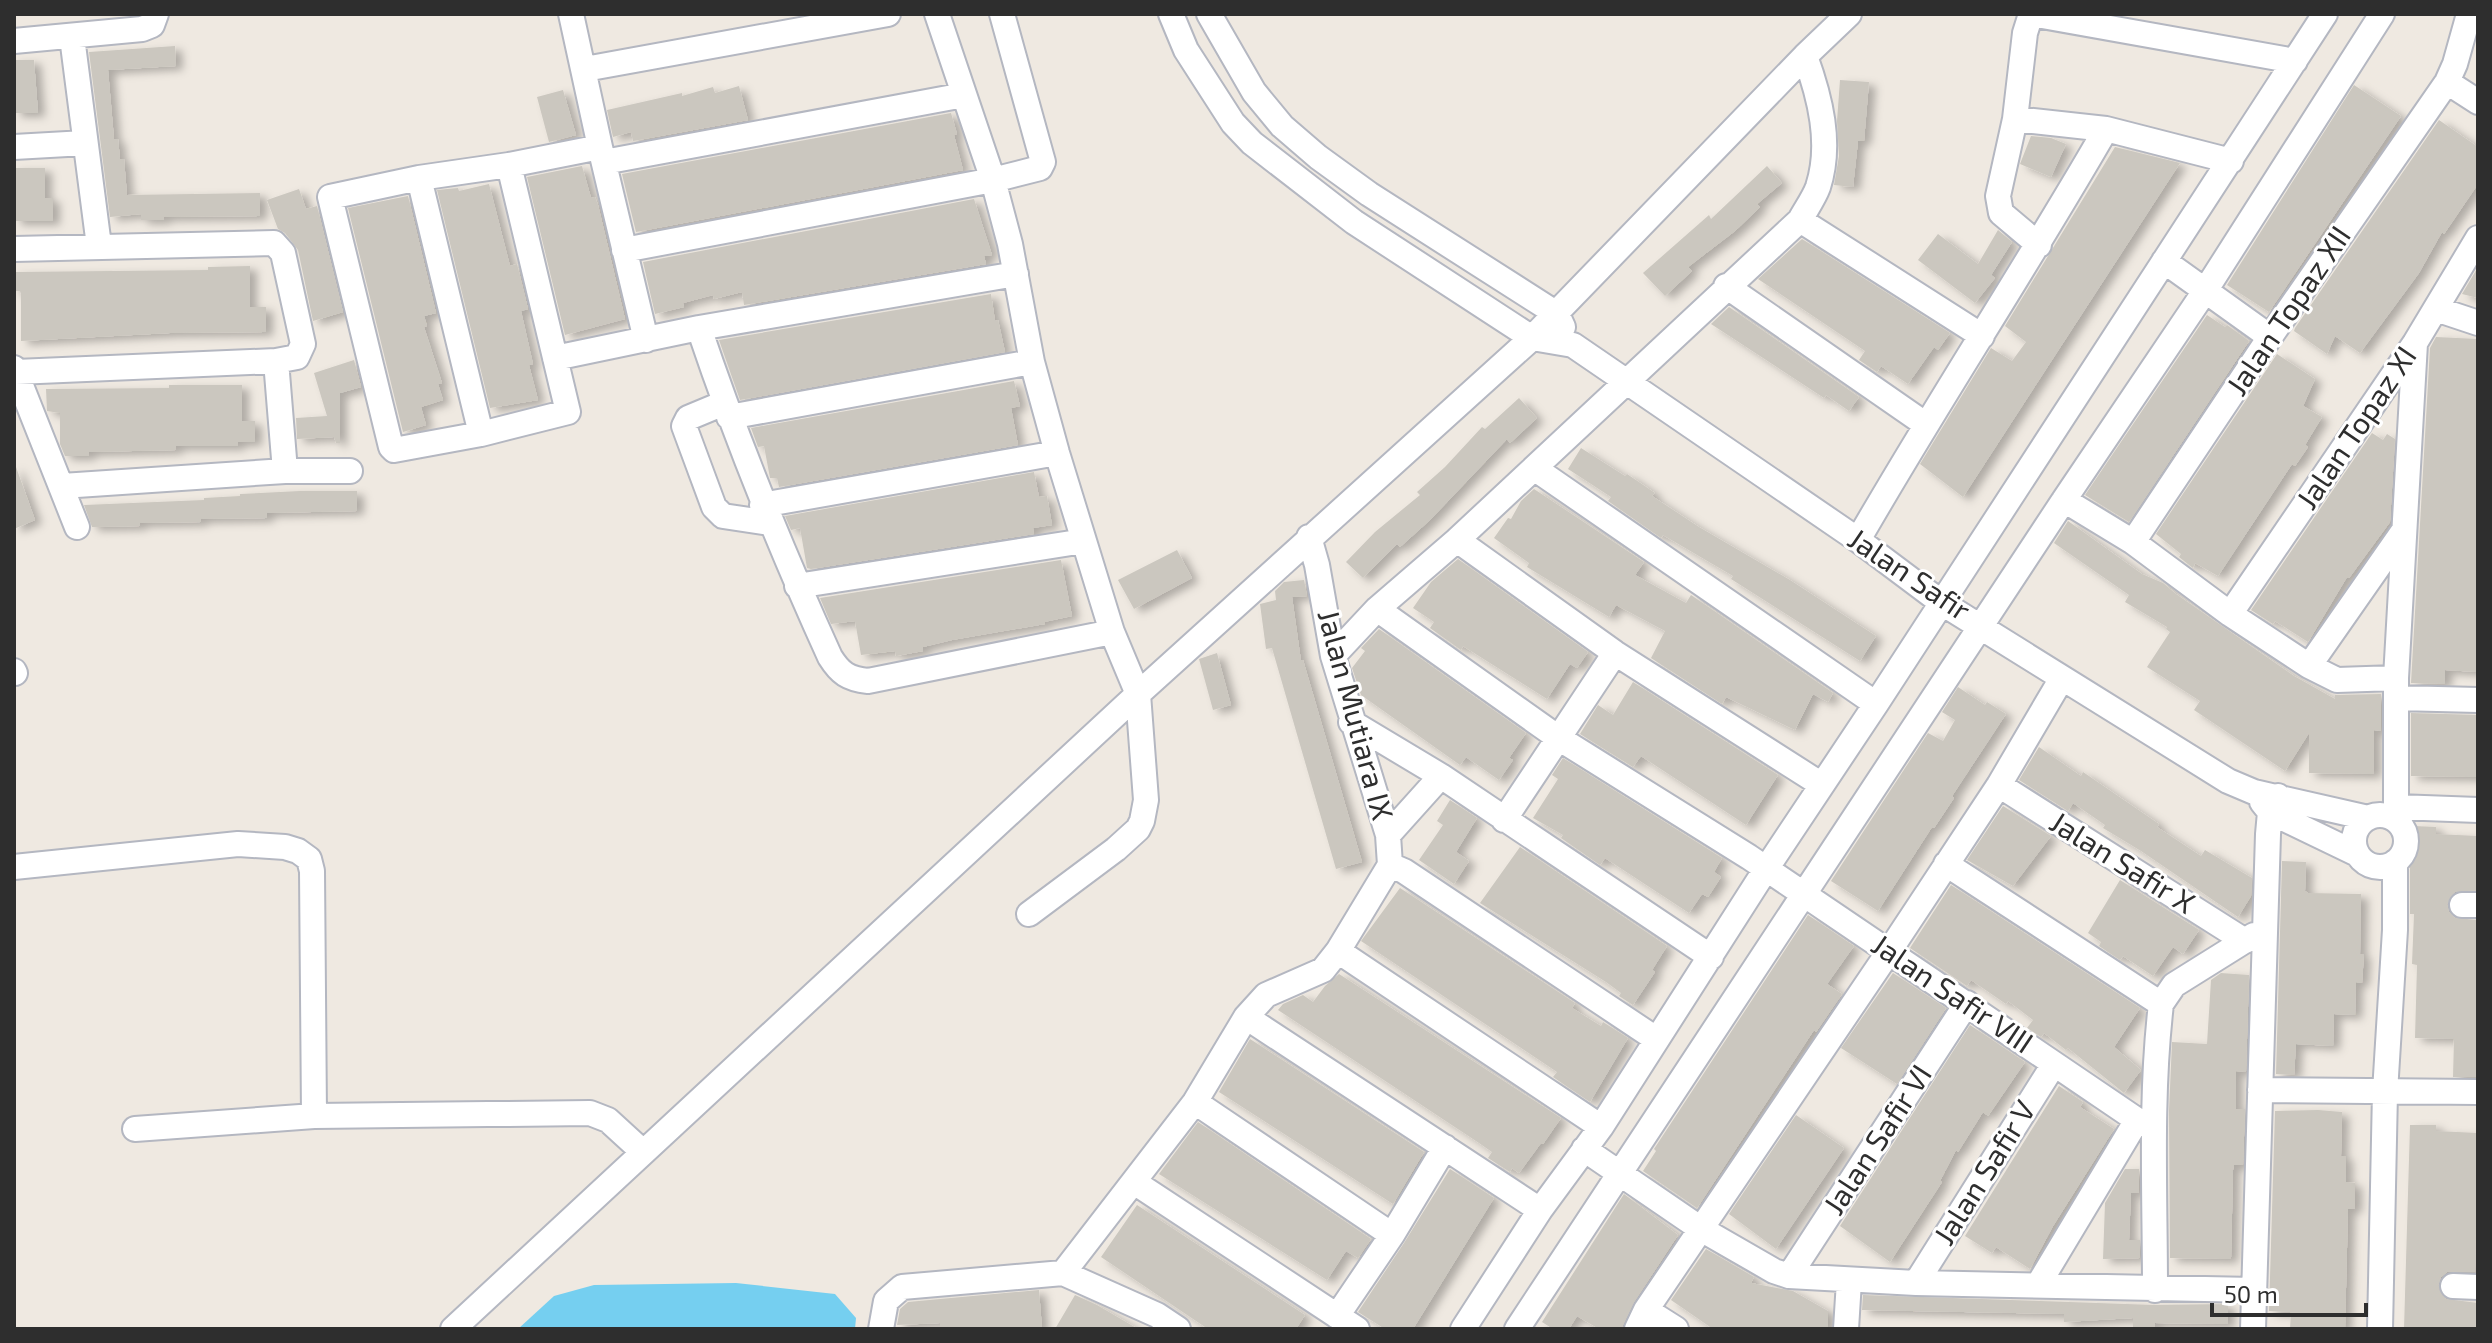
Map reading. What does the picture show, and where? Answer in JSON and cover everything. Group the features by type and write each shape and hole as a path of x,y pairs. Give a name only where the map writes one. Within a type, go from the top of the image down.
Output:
{"street":[{"path":"14,41 142,29 152,25 156,14"},
{"path":"571,14 646,340"},
{"path":"585,69 888,14"},
{"path":"937,14 993,180 1016,274 1032,362 1057,453 1112,632 1138,694 1146,800 1142,821 1138,829 1116,849 1029,914"},
{"path":"624,250 993,180 1036,169 1043,162 1002,14"},
{"path":"1171,14 1186,50 1209,87 1233,123 1252,143 1354,222 1532,338 1573,345"},
{"path":"1209,14 1254,92 1282,126 1369,194 1557,314 1573,345"},
{"path":"453,1329 1138,694 1532,338 1849,14"},
{"path":"2039,245 2001,213 1998,196 2015,119 2025,33 2031,14 2295,61"},
{"path":"1463,1329 1540,1210 1601,1127 2325,14"},
{"path":"1520,1328 1619,1173 2205,291 2382,14"},
{"name":"Jalan Topaz XII","path":"2133,542 2270,337 2447,82 2469,14"},
{"path":"72,37 99,246"},
{"path":"1333,656 1377,609 1457,540 1800,220 1818,188 1824,152 1822,112 1805,56"},
{"path":"2447,82 2478,102"},
{"path":"509,165 568,412 481,434 398,451 392,449 330,197 419,178 509,165 602,154 964,95"},
{"path":"2015,119 2106,129 2231,161"},
{"path":"1858,540 1925,424 2039,245 2106,129"},
{"path":"14,147 85,143"},
{"path":"419,178 481,434"},
{"path":"1800,220 1982,336"},
{"name":"Jalan Topaz XI","path":"2230,614 2415,343 2478,238"},
{"path":"14,249 274,243 283,253 303,344 297,357 276,361 15,370 77,527"},
{"path":"2164,261 2270,337"},
{"path":"555,358 699,328 1016,274"},
{"path":"1726,286 1925,424"},
{"path":"2436,309 2478,323"},
{"path":"699,328 766,514 838,670 857,680 868,681 1112,632"},
{"path":"2415,343 2396,688 2396,814 2406,841 2401,857 2378,867 2369,865 2357,854 2355,833 2368,818 2396,814 2478,810"},
{"name":"Jalan Safir","path":"1573,345 1858,540 1942,603 2228,781 2267,800 2357,854"},
{"path":"276,361 285,471"},
{"path":"1032,362 726,410 688,418 684,426 712,502 723,516 766,514 1057,453"},
{"path":"1534,468 1876,704"},
{"path":"62,486 285,471 350,471"},
{"path":"2064,500 2133,542 2230,614 2309,666 2337,680 2478,700"},
{"path":"2309,666 2405,528"},
{"name":"Jalan Mutiara IX","path":"1309,537 1333,656 1388,835 1390,865"},
{"path":"1457,540 1615,653 1822,785"},
{"path":"797,586 1084,541"},
{"name":"Jalan Safir VIII","path":"1377,609 1560,739 1766,869 1890,950 2054,1064 2146,1120"},
{"path":"1504,820 1615,653"},
{"path":"1676,1329 1641,1319 1999,785 2062,678"},
{"path":"1351,722 1441,776 1711,957"},
{"path":"1388,835 1441,776"},
{"name":"Jalan Safir X","path":"1999,785 2254,935"},
{"path":"2253,1329 2260,1090 2254,935 2267,800"},
{"name":"Jalan Safir","path":"2267,800 2368,818"},
{"path":"14,867 238,844 285,847 304,854 310,864 312,884 314,1116"},
{"path":"2380,1329 2385,1092 2395,930 2395,862"},
{"path":"1946,864 2161,1004"},
{"path":"1063,1273 1195,1102 1246,1017 1266,995 1323,970 1338,951 1390,865 1404,871 1656,1039"},
{"path":"2155,1290 2146,1120 2161,1004 2174,985 2254,935"},
{"path":"1338,951 1601,1127"},
{"name":"Jalan Safir VI","path":"1789,1276 1967,1003"},
{"path":"1246,1017 1540,1210"},
{"name":"Jalan Safir V","path":"1916,1283 2054,1064"},
{"path":"2260,1090 2478,1092"},
{"path":"1195,1102 1392,1235"},
{"path":"135,1129 314,1116 590,1113 608,1120 643,1152"},
{"path":"2038,1285 2146,1120"},
{"path":"1134,1182 1347,1322 1392,1235 1445,1147"},
{"path":"1584,1149 1701,1229 1774,1271 1789,1276 1849,1281 2254,1290"},
{"path":"881,1329 886,1301 902,1287 1063,1273 1154,1322 1178,1329"},
{"path":"1846,1329 1849,1281"},
{"path":"2453,1286 2478,1287"}],"water":[{"path":"736,1283 835,1294 856,1318 855,1329 518,1329 554,1296 594,1285"}],"building":[{"path":"175,46 176,66 108,70 114,139 118,139 120,159 124,159 127,195 260,193 260,216 164,217 164,220 141,220 141,214 110,217 89,52"},
{"path":"14,60 34,60 38,113 14,113"},
{"path":"1840,80 1869,82 1864,141 1858,141 1853,187 1834,185 1839,156 1837,121"},
{"path":"2354,85 2401,116 2269,312 2227,285"},
{"path":"739,86 748,120 633,141 631,132 613,137 607,110 713,87 715,93"},
{"path":"563,90 576,135 549,142 537,97"},
{"path":"951,113 963,170 636,232 622,174"},
{"path":"2439,120 2478,147 2478,184 2444,234 2442,232 2419,273 2360,353 2335,336 2327,354 2294,331 2295,328"},
{"path":"2031,136 2051,138 2066,144 2051,177 2020,164"},
{"path":"2115,147 2180,163 1963,497 1920,464 1991,348 2012,361 2026,342 2005,326"},
{"path":"582,166 591,198 595,197 598,205 625,319 565,335 527,177"},
{"path":"1767,166 1782,183 1757,204 1760,207 1735,231 1688,267 1692,271 1665,296 1643,273 1709,215 1711,219"},
{"path":"14,168 45,168 45,198 53,198 53,221 14,221"},
{"path":"489,184 510,266 517,264 528,309 521,311 538,400 490,408 437,190 458,188 459,191"},
{"path":"299,189 306,209 317,206 343,312 313,321 298,250 278,229 267,200"},
{"path":"408,196 436,313 424,316 427,326 424,327 442,383 438,384 443,400 421,407 426,425 403,432 348,208"},
{"path":"974,199 992,255 984,256 986,264 744,305 742,292 714,299 713,295 655,314 643,262"},
{"path":"1998,230 2012,242 1991,275 1995,278 1975,303 1918,260 1938,234 1978,264"},
{"path":"1802,239 1950,333 1938,350 1934,347 1908,384 1881,366 1877,372 1859,360 1865,351 1758,279"},
{"path":"250,266 250,307 266,307 266,332 170,333 21,341 21,294 14,291 14,272 208,270 208,267"},
{"path":"2478,267 2478,298 2462,294"},
{"path":"991,294 995,321 998,320 1005,352 740,400 719,340"},
{"path":"1729,307 1859,397 1849,411 1711,324"},
{"path":"2207,315 2249,341 2129,522 2085,495"},
{"path":"2436,337 2478,339 2478,672 2445,670 2445,684 2411,683 2430,348"},
{"path":"2277,354 2315,379 2303,406 2322,417 2305,445 2308,447 2295,466 2292,464 2218,576 2195,563 2193,568 2156,534"},
{"path":"354,360 361,387 340,393 340,443 336,443 334,437 297,439 296,418 327,416 314,373"},
{"path":"1014,381 1020,406 1011,408 1018,445 779,487 777,478 770,478 764,446 758,447 751,428"},
{"path":"169,385 242,385 242,421 255,421 255,442 238,442 238,446 176,446 176,450 89,452 89,456 65,456 60,444 60,413 47,411 46,389 169,388"},
{"path":"1519,398 1537,418 1510,443 1507,439 1430,520 1400,547 1397,544 1363,578 1346,562 1375,532 1420,495 1417,492 1482,427 1485,429"},
{"path":"2372,433 2383,440 2387,434 2395,439 2390,522 2347,577 2308,642 2251,610"},
{"path":"1581,448 1625,476 1627,474 1655,493 1652,496 1699,527 1790,580 1876,636 1860,661 1731,579 1733,576 1663,535 1661,538 1608,501 1611,497 1568,469"},
{"path":"14,467 35,520 14,529"},
{"path":"1034,472 1039,497 1047,496 1052,525 1033,528 1034,534 811,569 807,568 800,528 791,530 785,516"},
{"path":"1534,489 1644,562 1635,575 1686,603 1691,595 1833,693 1828,702 1813,694 1795,730 1726,697 1722,704 1651,658 1665,631 1616,605 1609,617 1527,567 1529,563 1494,538 1508,518 1511,519 1521,501"},
{"path":"357,491 357,511 267,513 267,518 92,527 84,505 204,500 240,494"},
{"path":"2068,521 2142,574 2163,583 2294,676 2335,699 2335,695 2381,694 2381,731 2374,730 2374,774 2309,773 2309,733 2285,771 2194,710 2200,701 2147,667 2170,632 2167,627 2125,602 2129,595 2054,543"},
{"path":"1177,550 1192,578 1134,609 1118,580"},
{"path":"1458,559 1588,652 1577,668 1570,664 1547,699 1463,646 1461,650 1430,628 1434,622 1413,608 1431,582"},
{"path":"1061,560 1072,616 1045,624 952,640 923,647 923,651 896,656 895,651 861,655 855,621 831,624 820,598"},
{"path":"1304,580 1307,596 1292,597 1301,661 1362,862 1336,869 1272,648 1266,649 1260,604 1276,600 1275,591 1284,582"},
{"path":"1379,629 1526,733 1499,780 1466,757 1460,765 1361,695 1352,668 1365,651 1361,648"},
{"path":"1217,653 1231,705 1213,710 1199,659"},
{"path":"1633,682 1778,775 1746,825 1641,756 1633,767 1580,734 1598,705 1613,715"},
{"path":"1958,687 1985,705 1987,702 2006,714 1878,911 1831,881 1928,733 1943,741 1955,720 1942,712"},
{"path":"2411,713 2478,715 2478,777 2411,776"},
{"path":"2039,747 2081,776 2083,772 2201,856 2205,850 2252,878 2251,896 2238,917 2103,828 2105,825 2073,803 2068,811 2019,780"},
{"path":"1563,758 1722,858 1714,872 1721,877 1708,897 1702,894 1689,913 1605,858 1600,865 1561,838 1563,835 1533,818 1558,779 1552,775"},
{"path":"1450,800 1477,818 1456,852 1469,861 1454,884 1419,860 1443,825 1437,821"},
{"path":"2003,806 2051,836 2013,886 1967,860"},
{"path":"2414,826 2436,827 2436,834 2478,836 2478,890 2455,892 2447,904 2455,918 2478,920 2478,1077 2453,1077 2454,1039 2415,1038 2417,965 2412,964 2414,914 2410,914"},
{"path":"1520,847 1667,946 1652,970 1655,972 1633,1005 1606,982 1480,903"},
{"path":"2282,861 2306,862 2305,891 2308,893 2361,894 2360,954 2364,954 2362,983 2356,982 2355,1015 2334,1014 2333,1046 2296,1044 2294,1075 2276,1074"},
{"path":"2120,880 2199,930 2183,954 2173,947 2153,976 2123,956 2120,960 2099,946 2101,942 2088,933"},
{"path":"1951,885 2140,1008 2114,1047 2141,1070 2124,1093 2068,1048 2066,1050 2044,1033 2041,1037 2027,1028 2033,1020 2008,1001 2006,1004 1971,980 1967,986 1910,948"},
{"path":"1400,888 1575,1003 1572,1008 1628,1038 1590,1102 1553,1077 1557,1072 1361,941"},
{"path":"1808,915 1854,946 1827,984 1842,994 1816,1032 1814,1030 1697,1208 1643,1171 1656,1151 1654,1149"},
{"path":"1893,973 1946,1008 1897,1084 1841,1048"},
{"path":"2221,973 2249,975 2246,1072 2236,1071 2236,1109 2245,1109 2243,1165 2234,1165 2233,1170 2231,1259 2170,1258 2172,1042 2207,1044 2211,980"},
{"path":"1339,974 1561,1118 1519,1173 1512,1168 1510,1172 1488,1158 1492,1152 1278,1010 1283,1004 1303,995 1313,1002"},
{"path":"1970,1025 2025,1062 1988,1116 1983,1112 1958,1152 1956,1150 1942,1182 1890,1262 1840,1226"},
{"path":"1250,1039 1424,1152 1393,1204 1219,1092"},
{"path":"2059,1086 2083,1102 2080,1107 2114,1129 2053,1226 2030,1269 1996,1247 1992,1253 1965,1236"},
{"path":"2275,1111 2342,1112 2341,1156 2346,1156 2346,1182 2355,1183 2355,1209 2348,1209 2345,1329 2290,1329 2291,1312 2269,1311"},
{"path":"1796,1115 1844,1148 1776,1249 1729,1214"},
{"path":"1198,1122 1371,1239 1358,1258 1346,1251 1327,1280 1159,1174"},
{"path":"2410,1125 2436,1125 2436,1131 2478,1133 2475,1272 2447,1272 2438,1286 2446,1299 2478,1303 2478,1329 2404,1329"},
{"path":"1450,1169 1494,1198 1413,1329 1385,1329 1358,1312"},
{"path":"2125,1169 2139,1169 2139,1193 2131,1193 2129,1240 2140,1240 2140,1258 2103,1259 2105,1203"},
{"path":"1624,1194 1678,1235 1634,1302 1621,1329 1599,1329 1577,1316 1569,1329 1553,1329 1542,1322"},
{"path":"1137,1205 1305,1315 1296,1329 1208,1329 1101,1257"},
{"path":"1706,1249 1754,1277 1751,1283 1793,1291 1828,1311 1828,1329 1713,1329 1671,1300"},
{"path":"1039,1290 1042,1329 940,1329 940,1323 897,1325 900,1309 908,1302"},
{"path":"1075,1295 1097,1305 1138,1329 1055,1329"},
{"path":"1863,1295 2154,1305 2228,1304 2228,1324 2155,1323 2155,1328 2133,1327 2133,1318 2064,1322 2064,1314 1862,1310"}]}
